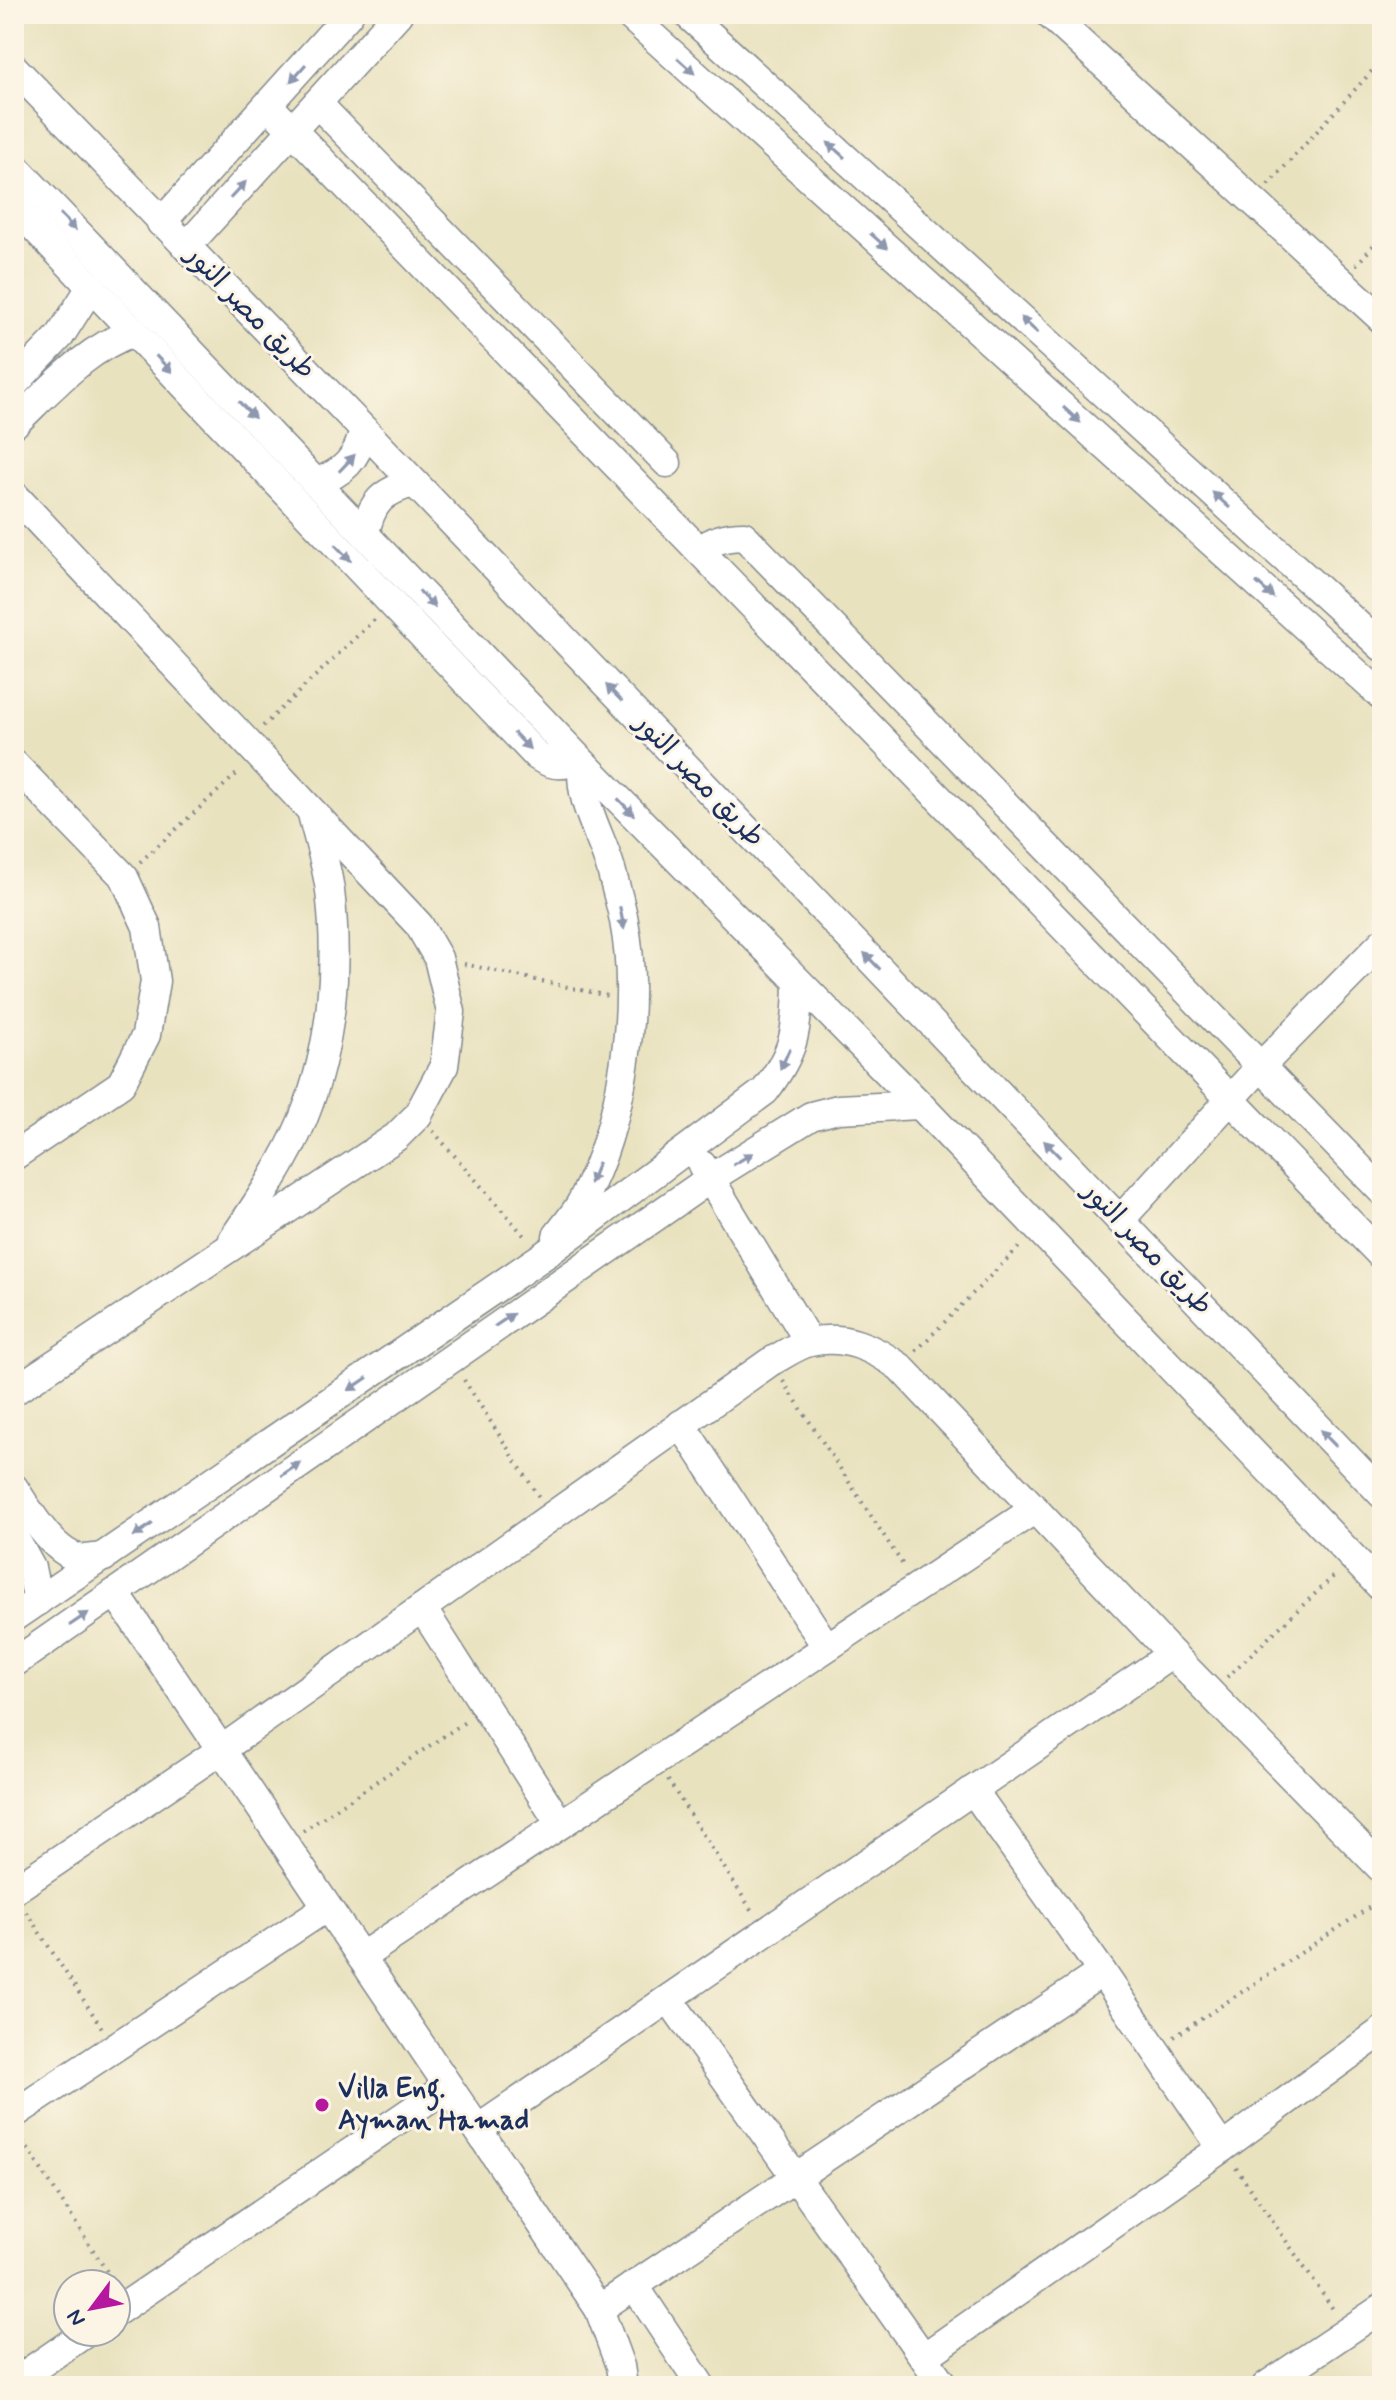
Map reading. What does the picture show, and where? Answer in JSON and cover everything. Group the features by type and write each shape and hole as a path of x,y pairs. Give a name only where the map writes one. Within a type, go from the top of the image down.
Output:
{"street":[{"path":"161,223 349,14"},
{"path":"186,247 398,14"},
{"path":"628,14 1382,696"},
{"path":"687,14 1382,647"},
{"path":"1049,14 1382,319"},
{"name":"طريق مصر النور","path":"14,68 1382,1494"},
{"path":"317,103 667,463"},
{"path":"269,106 1382,1256"},
{"path":"14,166 581,761 920,1105 1382,1588"},
{"path":"14,206 537,756 562,765 581,761"},
{"path":"14,384 60,336 91,287"},
{"path":"14,424 86,358 134,332"},
{"path":"37,362 50,369 59,381"},
{"path":"316,482 334,476 349,464 359,448 364,430"},
{"path":"365,534 369,515 379,499 395,488 414,483"},
{"path":"14,495 419,925 438,958 451,1012 444,1066 418,1115 396,1137 14,1391"},
{"path":"699,550 712,541 728,536 744,536 1382,1191"},
{"path":"543,1256 582,1201 608,1137 624,1070 630,1001 624,923 605,847 582,791 581,761"},
{"path":"14,764 124,877 147,927 155,981 146,1035 121,1084 14,1156"},
{"path":"224,1252 269,1187 303,1118 325,1044 334,967 330,889 312,813"},
{"path":"1120,1220 1261,1066 1382,943"},
{"path":"14,1617 543,1256 765,1091 786,1063 797,1024 798,983"},
{"path":"14,1663 450,1357 711,1178 811,1116 838,1109 920,1105"},
{"path":"690,1147 809,1342"},
{"path":"18,1898 221,1750 770,1362 809,1342 842,1340 873,1348 900,1367 1172,1654 1382,1869"},
{"path":"387,1364 405,1389"},
{"path":"681,1424 826,1646"},
{"path":"14,1488 45,1535 62,1549 81,1559 104,1557"},
{"path":"361,1957 1035,1509"},
{"path":"14,1537 31,1568 38,1601"},
{"path":"116,1594 599,2309 620,2366 623,2386"},
{"path":"422,1608 560,1824"},
{"path":"478,2129 1172,1654"},
{"path":"973,1790 1222,2148"},
{"path":"14,2114 327,1907"},
{"path":"599,2309 1102,1972"},
{"path":"669,1999 944,2386"},
{"path":"924,2357 1222,2148 1382,2031"},
{"path":"132,2301 448,2086"},
{"path":"634,2285 701,2386"},
{"path":"1266,2386 1382,2308"},
{"path":"14,2382 64,2348"}],"path":[{"path":"1253,201 1382,60"},
{"path":"1341,282 1382,236"},
{"path":"124,877 392,604"},
{"path":"438,958 630,1001"},
{"path":"418,1115 543,1256"},
{"path":"900,1367 1038,1228"},
{"path":"450,1357 551,1516"},
{"path":"770,1362 917,1587"},
{"path":"1210,1693 1353,1557"},
{"path":"284,1843 486,1708"},
{"path":"656,1760 766,1934"},
{"path":"18,1898 114,2047"},
{"path":"1156,2050 1382,1899"},
{"path":"14,2128 105,2268"},
{"path":"1222,2148 1348,2330"}],"place":[{"name":"Villa Eng. Ayman Hamad","path":"322,2105"}]}
